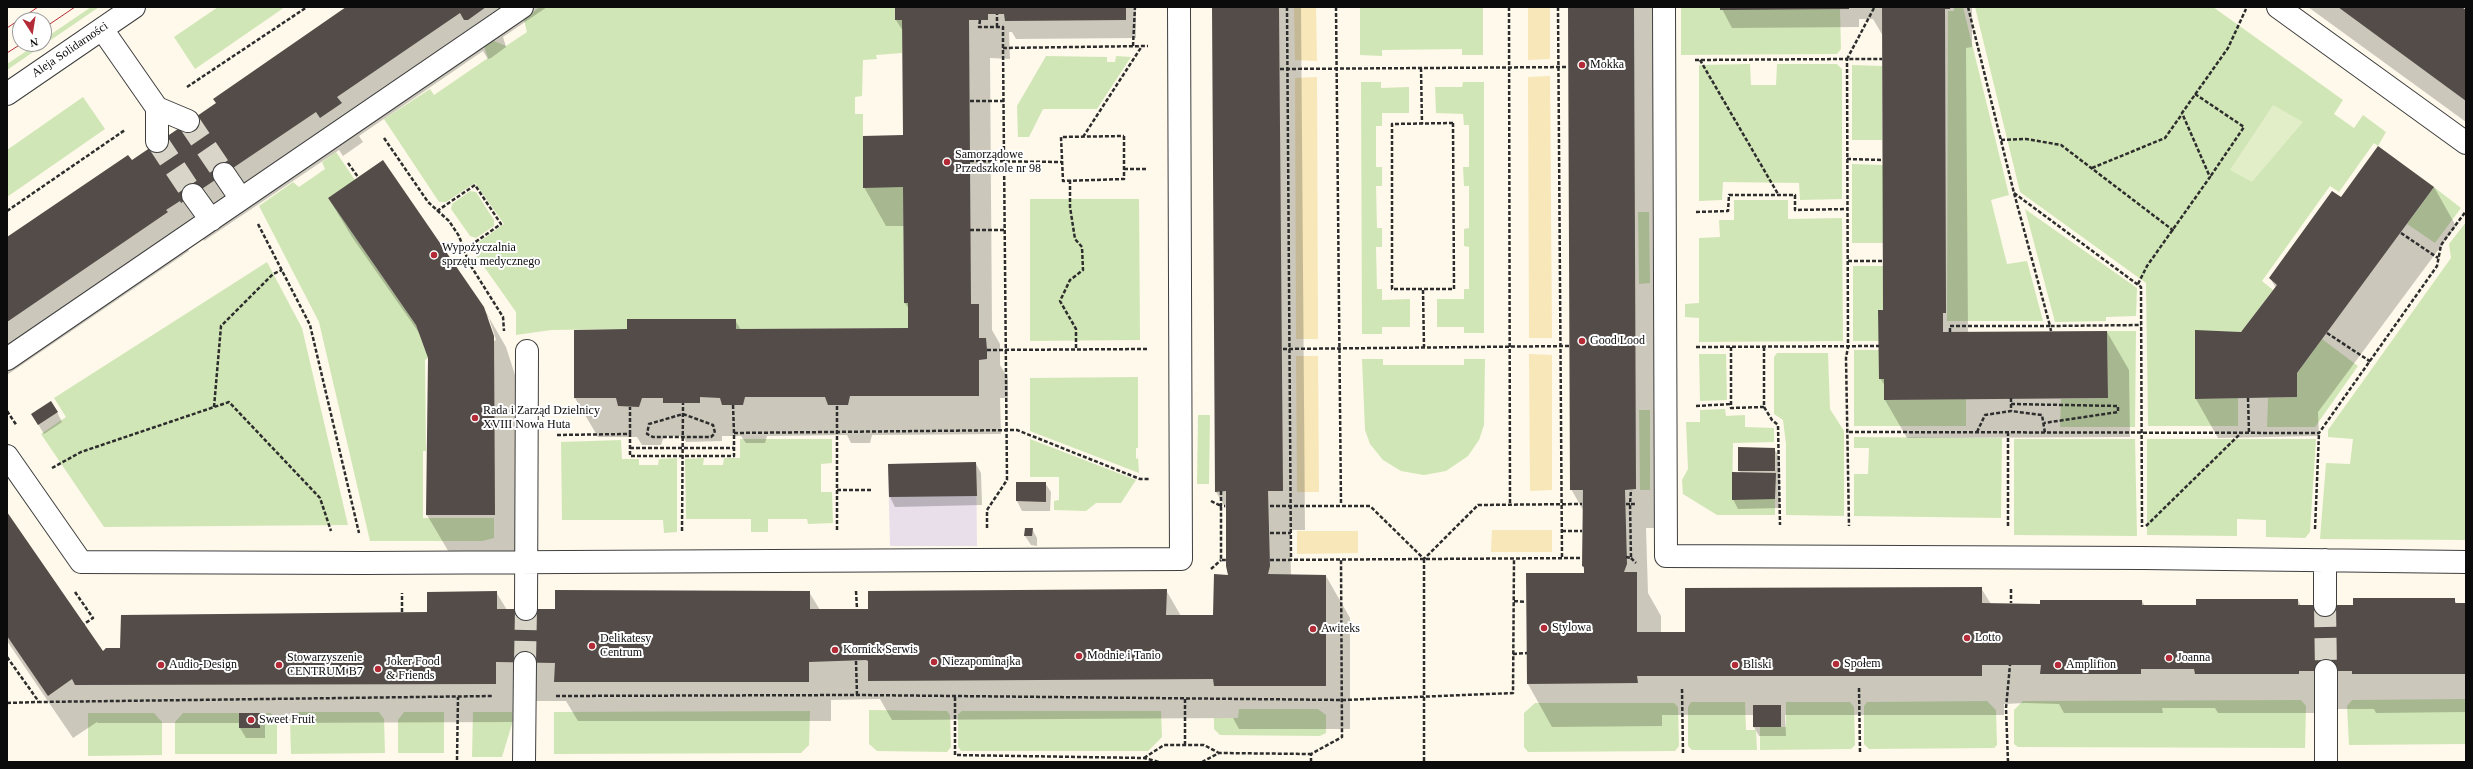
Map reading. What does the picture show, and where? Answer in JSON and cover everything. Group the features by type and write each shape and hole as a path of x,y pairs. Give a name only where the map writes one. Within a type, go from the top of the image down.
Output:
{"street":[{"name":"Aleja Solidarności","path":"7,94 134,7"},
{"path":"7,359 522,7"},
{"path":"7,456 81,562 362,563 1181,559 1179,7"},
{"path":"1664,7 1666,212 1666,556 2466,562"},
{"path":"2278,7 2466,143"},
{"path":"102,29 157,108 188,121"},
{"path":"157,108 157,141"},
{"path":"224,174 241,199"},
{"path":"194,195 211,220"},
{"path":"526,609 527,351"},
{"path":"2324,560 2325,605"},
{"path":"524,762 525,663"},
{"path":"2326,670 2326,762"}],"path":[{"path":"180,92 307,7"},
{"path":"1133,46 1135,7"},
{"path":"1287,7 1291,560"},
{"path":"1336,7 1341,505"},
{"path":"1509,7 1510,504"},
{"path":"1558,7 1559,346 1562,558"},
{"path":"1968,7 2014,193 2051,331"},
{"path":"2092,168 2165,138 2228,48 2247,7"},
{"path":"1849,533 1849,432 1847,387 1847,59 1874,8"},
{"path":"997,14 997,27"},
{"path":"980,20 979,27 1004,27 1007,480 987,510 987,531"},
{"path":"1083,137 1142,46"},
{"path":"1003,48 1156,46"},
{"path":"1693,60 1882,59"},
{"path":"1700,60 1778,195"},
{"path":"1280,69 1568,67"},
{"path":"1421,68 1422,124"},
{"path":"2138,284 2147,266 2174,231 2244,127 2195,94"},
{"path":"970,101 1004,101"},
{"path":"2182,113 2210,177"},
{"path":"1453,123 1454,289 1423,290 1392,289 1392,124 1453,123"},
{"path":"7,211 127,129"},
{"path":"1124,136 1124,179 1063,180 1062,137 1083,137 1124,136"},
{"path":"2001,140 2026,140 2061,145 2174,231"},
{"path":"394,153 428,202 449,221 459,236 469,263 503,317 504,336"},
{"path":"1847,159 1883,160"},
{"path":"970,161 1062,162"},
{"path":"1070,180 1070,207 1074,239 1082,246 1082,270 1070,280 1060,301 1076,329 1076,349"},
{"path":"437,211 475,185 501,224 464,250"},
{"path":"2014,193 2141,287 2142,529 2241,433"},
{"path":"1666,212 1728,211 1729,195 1795,195 1795,210 1847,209"},
{"path":"2314,534 2319,433 2371,362 2437,266 2441,245 2466,211"},
{"path":"970,230 1005,230"},
{"path":"263,233 310,325 362,545 362,563"},
{"path":"2401,233 2439,258"},
{"path":"1848,261 1883,262"},
{"path":"214,407 221,326 274,274 282,270"},
{"path":"1423,290 1424,347"},
{"path":"1950,332 1950,326 2142,325"},
{"path":"2327,333 2371,362"},
{"path":"1283,349 1570,346"},
{"path":"1692,347 1879,346"},
{"path":"1731,347 1731,408 1764,407"},
{"path":"1764,347 1764,407 1772,420 1778,425 1780,532"},
{"path":"987,350 1156,349"},
{"path":"2011,398 2011,411"},
{"path":"2248,398 2249,433"},
{"path":"48,470 81,452 229,402 320,498 333,538"},
{"path":"682,538 683,403"},
{"path":"1699,406 1731,404"},
{"path":"2011,404 2118,406 2118,412 2044,423"},
{"path":"630,406 630,456 734,456 733,405"},
{"path":"837,405 837,532"},
{"path":"7,411 20,430"},
{"path":"1977,432 1985,415 2011,411 2042,415 2045,432"},
{"path":"683,414 708,422 715,430 711,437 653,437 647,434 646,431 650,424 683,414"},
{"path":"734,433 1017,430 1140,479 1153,479"},
{"path":"1849,432 2319,433"},
{"path":"2008,433 2008,531"},
{"path":"550,435 630,434"},
{"path":"630,448 734,448"},
{"path":"837,490 872,490"},
{"path":"1626,504 1630,504 1631,490"},
{"path":"1221,491 1221,560 1226,560"},
{"path":"1208,499 1221,506 1225,506"},
{"path":"1424,560 1478,505 1582,504"},
{"path":"1270,506 1370,506 1424,560 1424,762"},
{"path":"1562,531 1582,531"},
{"path":"1626,531 1631,531"},
{"path":"1270,533 1291,533"},
{"path":"1270,560 1582,558"},
{"path":"7,703 525,696 857,695 1343,700 1513,694 1514,559"},
{"path":"1144,758 1164,745 1204,745 1219,753 1311,754 1342,737 1343,700 1340,560"},
{"path":"402,601 402,612"},
{"path":"1514,601 1526,602"},
{"path":"1513,654 1527,653"},
{"path":"7,657 39,702"},
{"path":"856,661 857,695"},
{"path":"2008,762 2006,708 2010,665"},
{"path":"1859,688 1860,752"},
{"path":"1682,689 1683,753"},
{"path":"457,760 458,697"},
{"path":"955,697 955,755 1144,758 1159,762"},
{"path":"1185,699 1185,745"},
{"path":"1202,762 1219,753"},
{"path":"1311,754 1311,762"}],"shaded area":[{"path":"976,462 977,546 890,546 888,464"}],"green space":[{"path":"91,7 99,7 52,39 52,34"},
{"path":"218,7 285,7 195,69 174,37"},
{"path":"539,7 895,7 895,20 902,20 902,53 876,55 877,59 863,60 862,96 855,97 855,114 863,114 863,187 903,187 904,303 908,303 908,328 736,329 736,319 627,319 627,329 551,330 516,335 516,312 473,251 475,245 504,224 475,183 446,202 439,202 384,119 430,89 434,95 488,58 484,46 486,42 494,41 506,46 527,32 524,20"},
{"path":"1360,7 1483,7 1483,55 1462,55 1462,49 1382,50 1382,56 1360,55"},
{"path":"1681,7 1840,9 1841,49 1837,54 1681,55"},
{"path":"1954,7 1963,7 2009,195 1991,200 2007,264 2027,261 2043,321 1947,321 1948,11 1954,11"},
{"path":"1975,7 2213,7 2343,100 2334,114 2354,128 2363,115 2386,132 2378,146 2374,143 2339,192 2330,186 2262,281 2273,290 2241,332 2195,331 2195,399 2238,398 2238,426 2148,426 2146,283 2020,192"},
{"path":"25,52 33,52 7,70 7,64"},
{"path":"1046,56 1107,57 1107,62 1115,62 1116,56 1131,57 1097,109 1043,109 1029,137 1018,137 1017,106"},
{"path":"1750,64 1751,85 1776,85 1777,64 1837,64 1842,69 1842,199 1800,200 1799,183 1723,182 1722,200 1699,201 1699,65"},
{"path":"1852,65 1882,66 1882,140 1852,140"},
{"path":"1361,82 1381,82 1381,88 1409,87 1409,113 1382,113 1382,126 1376,126 1376,167 1382,167 1382,186 1376,186 1377,228 1382,228 1382,247 1376,247 1377,289 1382,289 1382,300 1410,299 1410,327 1382,327 1382,334 1362,334"},
{"path":"1463,82 1484,82 1484,333 1464,333 1464,327 1437,327 1437,299 1464,299 1464,289 1469,289 1469,247 1464,246 1464,229 1469,228 1469,186 1464,186 1463,167 1469,167 1469,125 1464,125 1463,114 1436,113 1435,87 1462,87"},
{"path":"83,97 105,129 7,197 7,150"},
{"path":"2273,105 2303,122 2252,182 2230,170"},
{"path":"336,152 355,180 328,198 416,325 428,358 425,360 426,451 423,451 423,518 494,518 494,538 482,541 370,541 319,322 259,206 293,182 299,187 325,169 322,162"},
{"path":"1852,164 1883,165 1883,243 1852,243"},
{"path":"2434,187 2461,208 2435,243 2407,224"},
{"path":"470,191 476,192 494,220 494,226 476,238 470,236 451,209 452,204"},
{"path":"1030,199 1139,199 1140,340 1030,341"},
{"path":"1734,200 1788,200 1788,219 1842,218 1843,341 1699,342 1699,318 1685,317 1685,304 1699,303 1699,238 1720,237 1719,220 1734,220"},
{"path":"2025,209 2137,288 2136,316 2106,317 2106,321 2055,322"},
{"path":"1638,212 1649,212 1650,283 1639,284"},
{"path":"2466,222 2466,540 2320,539 2326,463 2350,464 2353,439 2328,437 2328,430 2451,258 2449,244"},
{"path":"267,262 302,328 348,525 104,527 41,434 66,417 54,398"},
{"path":"1853,266 1883,266 1883,310 1878,310 1879,341 1853,341"},
{"path":"2107,331 2136,331 2135,427 2060,427 2061,399 2108,398"},
{"path":"2322,339 2358,366 2315,427 2267,427 2268,398 2297,397 2297,373"},
{"path":"1854,350 1879,350 1884,379 1884,400 1966,399 1966,426 1854,426"},
{"path":"1777,353 1828,353 1830,409 1844,431 1844,516 1786,515 1786,444 1783,420 1774,414 1774,357"},
{"path":"1699,354 1726,354 1727,400 1700,401"},
{"path":"1362,359 1383,359 1383,365 1464,365 1464,359 1485,359 1484,425 1479,440 1468,456 1446,471 1424,475 1401,471 1383,460 1370,444 1365,430"},
{"path":"1138,377 1138,448 1136,448 1136,459 1138,458 1139,473 1030,431 1030,378"},
{"path":"1725,409 1726,416 1745,415 1745,427 1774,428 1774,442 1733,443 1732,499 1775,499 1775,515 1717,515 1683,494 1682,480 1688,469 1686,422 1700,422 1700,410"},
{"path":"1639,410 1650,410 1650,490 1640,490"},
{"path":"1198,415 1210,415 1209,484 1197,484"},
{"path":"1854,437 2002,438 2001,518 1854,516 1854,474 1868,474 1869,448 1854,448"},
{"path":"740,439 832,439 832,463 821,464 821,492 832,492 833,523 808,524 807,519 768,519 768,532 751,532 751,519 686,519 685,459 704,458 703,465 723,465 724,458 740,458"},
{"path":"1030,439 1136,480 1121,503 1096,503 1086,511 1054,510 1054,501 1059,500 1059,477 1030,477"},
{"path":"2014,439 2135,439 2137,536 2014,535"},
{"path":"2147,439 2316,439 2310,532 2305,538 2266,537 2266,520 2237,519 2237,536 2147,535"},
{"path":"621,440 622,459 639,459 639,465 658,465 659,459 677,458 677,532 664,533 663,520 562,520 561,442"},
{"path":"2466,699 2466,744 2349,745 2347,706 2352,700"},
{"path":"2301,700 2306,706 2305,748 2018,747 2014,744 2014,710 2023,701"},
{"path":"1987,701 1996,710 1997,745 1994,748 1869,749 1864,744 1864,706 1867,702"},
{"path":"1691,702 1745,702 1746,730 1756,730 1757,750 1692,750 1688,746 1688,707"},
{"path":"1786,702 1850,702 1854,707 1855,745 1851,749 1760,750 1760,727 1786,727"},
{"path":"1535,703 1674,703 1678,707 1679,746 1675,751 1528,752 1524,747 1524,713"},
{"path":"1239,709 1318,709 1326,715 1326,733 1320,736 1220,735 1214,729 1214,718 1238,718"},
{"path":"869,710 947,711 950,715 951,747 947,752 877,751 869,744"},
{"path":"810,711 809,745 801,753 554,754 554,712"},
{"path":"962,711 1161,711 1162,737 1148,751 961,751 958,747 958,714"},
{"path":"298,712 379,712 384,719 385,753 291,754 290,719"},
{"path":"404,712 444,712 444,753 398,753 398,720"},
{"path":"473,712 512,712 512,724 502,757 472,757"},
{"path":"88,713 154,713 162,722 162,755 88,756"},
{"path":"183,713 239,713 240,728 260,728 260,713 270,713 277,718 277,754 175,754 175,722"}],"sand":[{"path":"1294,7 1316,7 1317,61 1295,60"},
{"path":"1528,7 1550,7 1550,59 1528,60"},
{"path":"1550,76 1552,338 1529,338 1528,77"},
{"path":"1317,77 1318,339 1296,339 1295,78"},
{"path":"1529,354 1552,355 1552,490 1530,491"},
{"path":"1296,356 1318,356 1319,492 1297,492"},
{"path":"1492,530 1552,530 1552,552 1491,552"},
{"path":"1297,531 1358,531 1358,553 1297,554"}],"building":[{"path":"346,7 486,7 468,20 464,20 460,13 337,97 342,103 320,118 316,112 181,203 180,201 166,210 168,212 7,322 7,237 128,155 132,160 200,114 216,103 213,99"},
{"path":"895,7 1126,7 1126,20 1005,21 1004,14 988,14 988,20 969,20 971,304 979,304 979,338 986,338 987,350 987,359 979,360 979,396 850,396 848,405 828,405 825,397 745,397 743,405 722,405 720,398 700,397 700,403 663,403 663,398 642,398 639,407 618,406 616,398 574,398 574,330 627,329 627,319 736,319 736,329 908,328 908,303 904,303 903,187 863,188 863,136 903,135 902,20 895,20"},
{"path":"1212,7 1279,7 1283,491 1268,491 1270,566 1268,574 1326,575 1326,686 1214,686 1213,679 868,681 868,661 866,660 809,662 809,682 554,682 555,663 496,662 496,684 75,685 72,679 48,696 7,636 7,512 103,651 106,648 120,648 121,615 427,612 427,592 497,591 497,609 555,609 555,590 810,591 810,609 868,609 868,591 1167,589 1166,615 1213,615 1214,574 1228,575 1226,566 1226,491 1215,492"},
{"path":"1568,7 1634,7 1636,489 1625,490 1627,564 1624,572 1637,572 1637,632 1685,632 1685,588 1982,587 1982,603 2040,604 2040,600 2142,600 2142,605 2196,605 2196,599 2298,599 2298,605 2353,605 2353,598 2455,598 2455,603 2466,603 2466,674 2352,674 2352,671 2299,671 2299,674 2195,674 2194,669 2141,669 2141,674 2040,674 2041,665 1982,665 1982,676 1637,676 1638,683 1527,684 1526,573 1584,573 1584,567 1582,566 1583,490 1570,490"},
{"path":"1720,7 1849,7 1849,9 1720,10"},
{"path":"1882,7 1950,7 1950,9 1945,9 1946,313 1943,313 1943,332 2107,331 2108,398 1884,400 1884,379 1879,379 1878,310 1883,310"},
{"path":"2338,7 2462,7 2466,10 2466,101"},
{"path":"2378,146 2434,187 2297,373 2297,397 2195,399 2195,330 2241,332 2277,285 2269,278 2332,191 2341,197"},
{"path":"383,160 484,307 494,336 495,515 426,515 428,358 416,325 328,198"},
{"path":"51,401 58,412 38,425 31,414"},
{"path":"1738,447 1775,448 1775,471 1738,471"},
{"path":"976,462 977,496 889,497 888,464"},
{"path":"1732,472 1776,473 1775,499 1732,500"},
{"path":"1016,482 1046,482 1046,502 1016,501"},
{"path":"1025,528 1033,528 1032,536 1024,536"},
{"path":"1753,705 1781,705 1781,727 1753,727"},
{"path":"239,713 260,713 260,728 239,728"}],"tunnel":[{"path":"188,121 224,174"},
{"path":"157,141 193,195"},
{"path":"2325,605 2326,671"},
{"path":"525,663 526,609"}],"tram line":[{"path":"7,28 38,7"},
{"path":"52,23 75,7"},
{"path":"7,53 12,50"}],"place":[{"name":"Mokka","path":"1582,65"},
{"name":"Samorządowe Przedszkole nr 98","path":"947,162"},
{"name":"Wypożyczalnia sprzętu medycznego","path":"434,255"},
{"name":"Good Lood","path":"1582,341"},
{"name":"Rada i Zarząd Dzielnicy XVIII Nowa Huta","path":"475,418"},
{"name":"Stylowa","path":"1544,628"},
{"name":"Awiteks","path":"1313,629"},
{"name":"Lotto","path":"1967,638"},
{"name":"Delikatesy Centrum","path":"592,646"},
{"name":"Kornick Serwis","path":"835,650"},
{"name":"Modnie i Tanio","path":"1079,656"},
{"name":"Joanna","path":"2169,658"},
{"name":"Niezapominajka","path":"934,662"},
{"name":"Społem","path":"1836,664"},
{"name":"Audio-Design","path":"161,665"},
{"name":"Stowarzyszenie CENTRUM B7","path":"279,665"},
{"name":"Bliski","path":"1735,665"},
{"name":"Amplifion","path":"2058,665"},
{"name":"Joker Food & Friends","path":"378,669"},
{"name":"Sweet Fruit","path":"251,720"}]}
